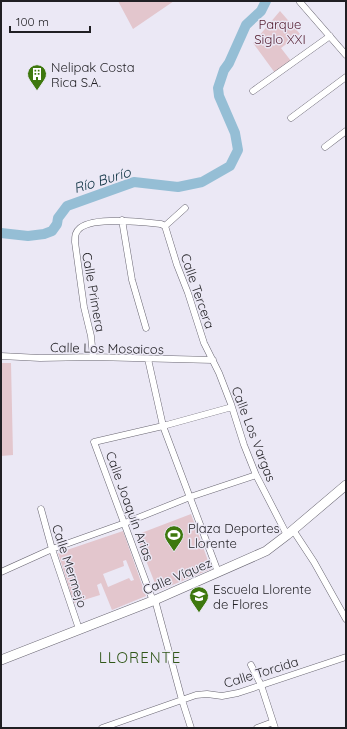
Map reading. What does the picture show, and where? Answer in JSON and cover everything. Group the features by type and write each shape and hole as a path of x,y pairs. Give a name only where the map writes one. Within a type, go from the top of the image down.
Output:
{"main road":[{"name":"Calle Víquez","path":"1,660 154,600 266,551 290,533 346,485"}],"street":[{"path":"300,2 346,55"},
{"path":"253,91 330,36"},
{"path":"291,118 346,77"},
{"path":"325,147 346,131"},
{"path":"146,328 132,280 122,220 161,224 165,226 185,208"},
{"name":"Calle Primera","path":"93,357 91,336 84,307 75,242 77,231 88,224 122,220"},
{"name":"Calle Tercera","path":"165,226 176,265 188,293 204,343 213,360"},
{"name":"Calle Los Mosaicos","path":"1,356 40,358 93,357 213,360"},
{"path":"148,359 163,426 218,572"},
{"name":"Calle Los Vargas","path":"213,360 232,407 244,445 256,475 290,533 314,562 346,619"},
{"path":"163,426 232,407"},
{"name":"Calle Joaquín Arias","path":"163,426 94,442 154,600 182,700 192,728"},
{"path":"1,572 52,549 125,523 190,497 256,475"},
{"name":"Calle Mermejo","path":"41,509 52,549 79,629"},
{"name":"Calle Torcida","path":"102,728 202,694 229,695 346,657"},
{"path":"251,665 260,685 274,725 256,728"}],"green space":[{"path":"118,1 174,1 133,29"},
{"name":"Parque Siglo XXI","path":"280,11 300,34 281,48 291,61 275,73 253,43"},
{"path":"1,363 11,363 13,455 1,456"},
{"name":"Plaza Deportes Llorente","path":"191,514 211,569 158,591 136,535"},
{"path":"123,531 146,596 112,610 101,583 97,585 100,595 74,603 58,553","holes":["126,560 134,580 131,581 129,578 108,587 103,574 124,566 123,561"]}],"waterway":[{"name":"Río Burío","path":"1,233 28,236 44,234 52,231 57,224 58,218 67,206 134,182 178,187 202,182 230,166 238,150 235,133 219,96 218,88 224,70 229,63 246,25 261,11 266,1"}],"place":[{"name":"Nelipak Costa Rica S.A.","path":"37,91"},
{"name":"Plaza Deportes Llorente","path":"174,552"},
{"name":"Escuela Llorente de Flores","path":"199,613"}],"district":[{"name":"LLORENTE","path":"140,658"}]}
